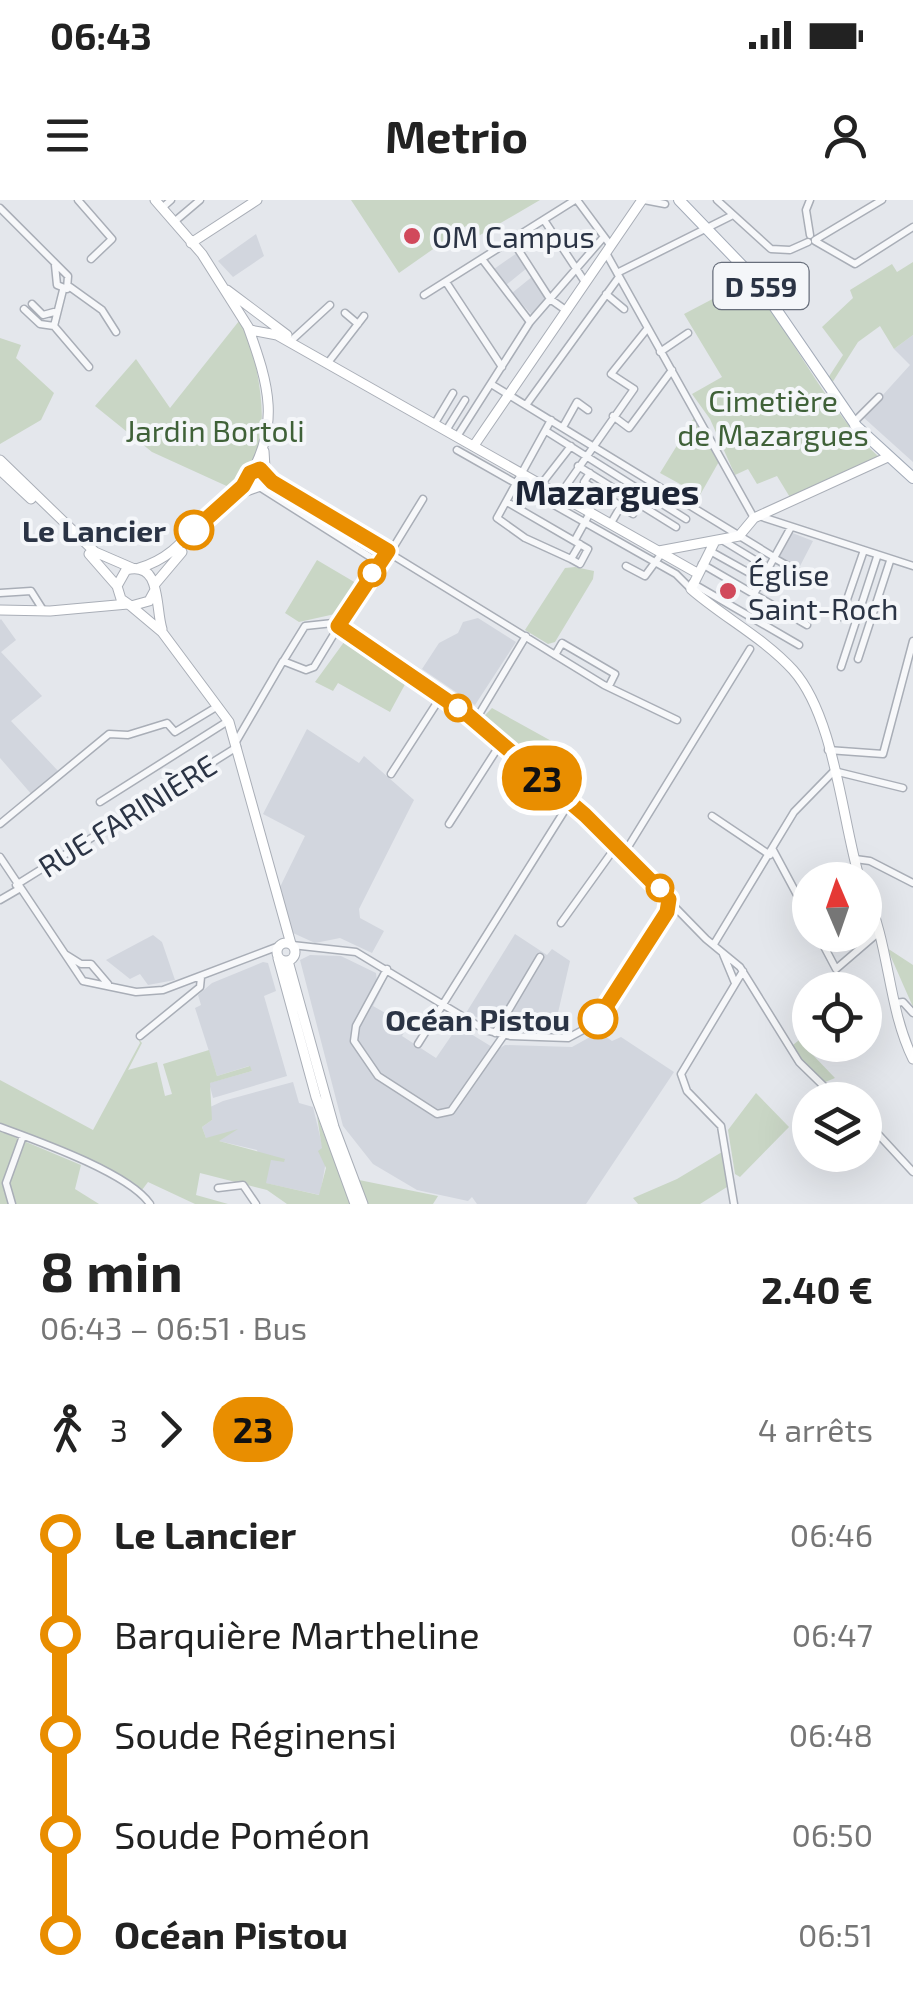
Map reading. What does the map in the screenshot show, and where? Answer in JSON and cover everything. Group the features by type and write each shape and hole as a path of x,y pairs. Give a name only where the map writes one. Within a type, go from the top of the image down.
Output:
{"main road":[{"name":"D 559","path":"685,202 782,314 856,424 913,478"}],"street":[{"path":"78,200 112,240 91,259"},
{"path":"171,200 158,204 195,239 228,292 254,319 294,339 304,350"},
{"path":"174,222 200,200"},
{"path":"195,239 257,200"},
{"path":"424,295 576,200 606,246 647,329 757,517 913,566"},
{"path":"476,444 586,283 606,246 643,200 665,204"},
{"path":"717,200 771,250 790,250 882,200"},
{"path":"810,200 806,210 812,240 855,264 913,228"},
{"path":"0,208 68,276 54,312 54,326 89,367"},
{"path":"526,405 618,275 731,216"},
{"path":"544,220 586,283"},
{"path":"512,240 550,298 567,311"},
{"path":"458,435 530,322 576,268 606,246"},
{"path":"482,258 530,322"},
{"path":"55,265 57,285 102,310 116,332"},
{"path":"446,282 502,367"},
{"path":"228,292 261,330 543,482 799,646"},
{"path":"606,294 624,309"},
{"path":"32,304 43,315 54,312"},
{"path":"294,339 330,305"},
{"path":"24,308 40,324 54,326"},
{"path":"327,364 361,320 345,313"},
{"path":"254,319 269,410 262,481"},
{"path":"561,493 591,445 634,389 611,374 647,329"},
{"path":"258,350 261,330"},
{"path":"660,352 688,333"},
{"path":"548,339 563,350"},
{"path":"613,416 629,428 672,370"},
{"path":"491,384 591,445 768,568"},
{"path":"434,422 453,393"},
{"path":"856,424 878,397"},
{"path":"447,429 465,400"},
{"path":"562,427 576,402 588,410"},
{"path":"551,420 497,518 570,559 591,511"},
{"path":"546,431 686,519"},
{"path":"543,482 571,446"},
{"path":"95,608 108,603 122,574 176,550 250,474 264,449"},
{"path":"458,450 584,524 659,555 695,577 796,673 848,810 855,862"},
{"path":"489,469 496,456"},
{"path":"695,577 725,539 757,517 888,456"},
{"path":"0,464 94,552 150,574 162,632"},
{"path":"0,464 101,565 130,605 162,632 229,722 238,744 282,921 285,951 331,1128 359,1204"},
{"path":"578,466 676,527"},
{"path":"590,472 584,482 634,514"},
{"path":"250,474 388,551 604,685 610,684 677,720"},
{"path":"250,474 378,562"},
{"path":"0,610 44,612 144,604 233,498 262,481"},
{"path":"284,660 306,670 314,667 378,562 423,499"},
{"path":"507,502 578,542"},
{"path":"611,523 621,506"},
{"path":"509,526 520,510"},
{"path":"754,594 790,529"},
{"path":"725,539 762,580"},
{"path":"626,566 644,576 659,555 725,539 774,558 821,585"},
{"path":"841,617 863,553"},
{"path":"841,667 877,557"},
{"path":"858,659 890,561"},
{"path":"695,577 754,594 807,624"},
{"path":"0,593 31,591 44,612"},
{"path":"238,744 248,718 302,628 338,626 475,721 625,852 675,912 743,971 798,1062 819,1082"},
{"path":"475,721 526,636"},
{"path":"828,750 884,754 913,641"},
{"path":"555,655 562,643 615,674 610,684"},
{"path":"625,852 750,649"},
{"path":"391,774 442,696"},
{"path":"0,824 108,734 128,735 164,723 175,732 218,706"},
{"path":"100,802 229,722 240,724 248,718"},
{"path":"449,824 501,743"},
{"name":"RUE FARINIÈRE","path":"0,900 127,813 238,744"},
{"path":"834,771 903,788"},
{"path":"714,944 794,812 834,771"},
{"path":"418,1044 570,802"},
{"path":"127,813 132,821"},
{"path":"712,816 771,852 792,889"},
{"path":"561,923 617,845"},
{"path":"0,857 62,951 79,968 80,979 119,989 163,990 261,953 311,948 356,952 442,1005 500,1034 568,1038 589,1030 675,912"},
{"path":"854,859 870,861 913,883"},
{"path":"882,945 913,1058"},
{"path":"827,952 836,969 856,952"},
{"path":"723,953 735,982"},
{"path":"387,969 356,1026 354,1041 378,1076 437,1114 450,1112 500,1034 540,957"},
{"path":"79,968 91,964 95,974 119,989"},
{"path":"734,1204 721,1126 681,1080 684,1064 743,971"},
{"path":"88,981 95,974"},
{"path":"140,1036 200,987 201,977"},
{"path":"895,1003 904,1002 913,1013"},
{"path":"0,1127 102,1168 140,1192 150,1204"},
{"path":"12,1204 6,1183 23,1136"},
{"path":"882,1138 913,1172"},
{"path":"218,1188 243,1184 256,1204"}],"shaded area":[{"path":"256,234 264,256 233,277 218,261"},
{"path":"517,253 527,268 506,285 494,269"},
{"path":"533,276 547,299 533,316 512,293"},
{"path":"913,335 913,462 863,417 910,365 894,349"},
{"path":"790,532 813,541 799,568 778,556"},
{"path":"478,618 516,642 475,705 422,669 439,643 458,633 463,622"},
{"path":"1,619 16,640 1,652 42,696 11,721 60,773 33,796 0,758"},
{"path":"307,729 359,763 364,756 414,800 359,909 360,918 384,931 372,953 340,938 315,943 293,933 280,887 305,836 263,814"},
{"path":"515,934 547,955 552,949 570,961 557,1017 546,1033 510,1030 466,1013"},
{"path":"153,935 162,942 175,980 148,985 140,974 130,979 106,960"},
{"path":"310,955 341,956 376,973 377,982 383,986 373,1006 408,1026 402,1036 436,1058 458,1026 497,1050 505,1045 572,1047 599,1032 612,1041 621,1037 674,1072 586,1204 477,1204 472,1197 468,1201 417,1190 373,1164 343,1126 300,960"},
{"path":"268,963 276,991 264,996 287,1076 213,1098 209,1083 252,1071 249,1066 217,1076 195,1008 201,1005 198,995 212,983"},
{"path":"293,1082 299,1103 313,1107 326,1161 320,1195 265,1183 257,1150 206,1138 202,1127 212,1120 208,1108"}],"green space":[{"name":"OM Campus","path":"351,200 540,200 475,238 466,226 399,273"},
{"path":"913,262 913,335 894,349 880,326 858,342 832,383 828,378 843,355 822,327 853,298 850,290 892,264 897,272"},
{"name":"Cimetière de Mazargues","path":"745,282 751,283 767,304 842,416 879,457 791,499 777,476 757,484 748,469 735,475 710,419 692,394 722,377 684,314"},
{"name":"Jardin Bortoli","path":"239,321 253,352 262,419 251,463 231,488 152,452 95,406 136,359 170,408"},
{"path":"0,338 21,345 16,358 54,393 41,420 0,444"},
{"name":"Cimetière de Mazargues","path":"697,413 721,458 700,495 660,473"},
{"path":"276,487 380,548 375,557 302,510"},
{"path":"317,560 356,583 335,614 299,622 285,613"},
{"path":"565,568 594,571 593,579 555,642 548,644 525,630"},
{"path":"347,638 409,677 390,712 338,683 333,691 315,682"},
{"path":"492,708 555,743 552,749 544,748 536,761 483,717"},
{"path":"887,948 913,965 913,1007"},
{"path":"137,1037 142,1043 128,1070 157,1062 165,1096 172,1094 163,1064 209,1050 217,1076 250,1066 252,1071 210,1083 212,1120 202,1127 206,1138 238,1129 219,1141 285,1159 271,1160 266,1183 319,1195 326,1168 318,1151 322,1148 317,1116 351,1204 287,1204 267,1190 200,1173 196,1195 228,1204 195,1204 148,1182 142,1190 96,1164 0,1125 0,1080 93,1130 140,1043"},
{"path":"801,1062 820,1062 835,1078 822,1082"},
{"path":"756,1093 789,1127 740,1177 735,1174 728,1130"},
{"path":"339,1127 359,1180 438,1196 433,1204 366,1204"},
{"path":"0,1131 81,1165 75,1189 99,1204 0,1204"},
{"path":"722,1152 727,1187 700,1204 638,1204 633,1198 677,1179"}],"bus line":[{"name":"23","path":"194,530 218,504 243,486 250,473 260,469 272,482 388,551 338,626 468,715 585,815 669,899 667,912 598,1019"}],"place":[{"name":"OM Campus","path":"412,236"},
{"name":"Le Lancier","path":"194,530"},
{"name":"Église Saint-Roch","path":"728,591"},
{"name":"Océan Pistou","path":"598,1019"}],"district":[{"name":"Mazargues","path":"607,491"}]}
